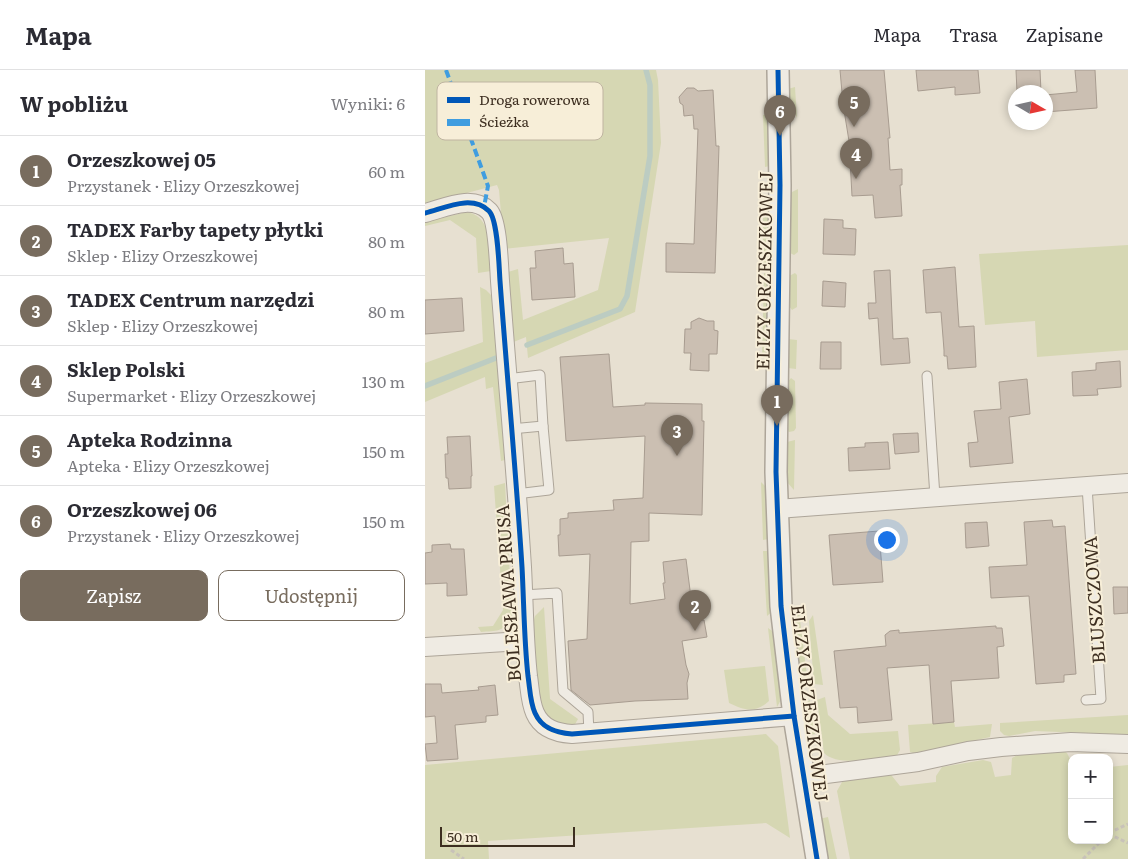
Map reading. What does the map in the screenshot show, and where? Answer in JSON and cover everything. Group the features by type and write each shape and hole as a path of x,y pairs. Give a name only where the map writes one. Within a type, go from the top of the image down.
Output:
{"street":[{"name":"ELIZY ORZESZKOWEJ","path":"778,70 780,185 777,509 781,606 794,716 817,859"},
{"name":"BOLESŁAWA PRUSA","path":"425,213 465,202 479,203 493,216 516,494 524,641 531,702 535,714 540,721 553,731 589,733 794,716"},
{"path":"777,509 1128,482"},
{"path":"425,647 524,641"},
{"path":"803,777 918,762 967,751 1001,746 1071,742 1128,744"}],"lane":[{"path":"507,380 540,376 549,490 516,494"},
{"path":"927,376 935,497"},
{"path":"511,429 543,426"},
{"name":"BLUSZCZOWA","path":"1085,700 1101,699 1087,486"},
{"path":"522,596 557,593 563,691 588,712 589,733"}],"path":[{"path":"1113,832 1128,824"},
{"path":"1113,836 1128,843"},
{"path":"1083,859 1098,844"},
{"path":"451,850 464,859"}],"green space":[{"path":"425,70 656,70 661,143 635,312 528,358 526,337 511,343 508,272 518,269 523,320 598,290 609,238 504,249 497,185 425,204"},
{"path":"795,87 797,118 789,100 788,89"},
{"path":"770,114 770,166 765,167 763,115"},
{"path":"798,189 798,252 794,255 790,253 790,196 792,192"},
{"path":"770,202 769,263 763,263 763,203"},
{"path":"467,212 481,220 485,227 488,235 491,271 478,273 476,238 450,220 425,226 425,222"},
{"path":"1128,245 1128,350 1037,357 1035,321 985,325 979,254"},
{"path":"764,273 769,274 767,357 762,358"},
{"path":"795,273 797,275 797,307 792,310 789,306 789,276"},
{"path":"480,287 493,297 505,460 501,461 493,387 486,389 485,377 425,402 425,363 483,342"},
{"path":"788,339 797,340 796,369 788,368"},
{"path":"791,378 795,381 796,428 794,431 789,432 787,430 787,383"},
{"path":"795,440 794,490 787,482 787,442"},
{"path":"761,482 766,487 768,539 763,540"},
{"path":"505,483 512,615 504,628 481,632 478,627 493,626 503,610 494,486"},
{"path":"763,551 768,551 773,611 767,616"},
{"path":"544,607 550,699 578,719 574,726 553,721 544,712 541,705 533,623 535,616"},
{"path":"799,612 808,684 805,687 801,685 793,616"},
{"path":"813,615 823,685 814,684 809,621"},
{"path":"768,628 775,633 782,698 777,707"},
{"path":"765,666 769,701 759,708 749,710 729,703 724,670"},
{"path":"825,697 828,715 850,734 898,731 900,750 896,757 848,761 838,760 824,753 817,700"},
{"path":"810,700 815,734 808,735 804,706"},
{"path":"1128,715 1128,736 1035,731 1009,736 1004,735 1000,731 1000,723"},
{"path":"954,722 955,727 992,724 990,737 916,754 910,752 908,725"},
{"path":"766,734 778,746 790,838 766,823 488,841 489,859 425,859 425,765"},
{"path":"1060,749 1067,753 1068,844 1113,844 1113,767 1128,765 1128,859 850,859 837,791 846,775 888,771 900,786 936,782 936,776 942,767 983,760 991,762 995,777 1011,775 1012,758 1021,753"},
{"path":"828,817 837,859 826,859 819,819"}],"building":[{"path":"840,70 884,70 890,138 888,138 890,170 902,169 902,185 900,185 902,216 875,218 873,195 852,196 849,141"},
{"path":"916,70 978,70 980,93 955,95 955,87 918,91"},
{"path":"1016,70 1040,70 1041,85 1017,85"},
{"path":"1075,70 1095,70 1097,108 1053,111 1053,94 1077,92"},
{"path":"687,88 694,88 698,91 713,90 716,146 719,146 715,273 666,272 666,243 694,244 698,129 694,129 693,115 684,116 683,105 680,103 679,97"},
{"path":"824,219 843,220 843,228 856,229 855,255 823,254"},
{"path":"563,248 564,264 573,263 575,297 532,300 530,268 536,268 535,251"},
{"path":"955,267 959,327 974,326 976,367 948,369 947,356 944,356 941,312 926,313 923,270"},
{"path":"890,270 893,339 908,338 910,363 881,365 878,318 869,319 868,303 876,303 874,271"},
{"path":"823,281 846,283 845,307 822,306"},
{"path":"462,298 464,331 425,334 425,300"},
{"path":"699,318 714,321 714,330 718,331 717,354 709,354 709,371 690,370 691,353 684,353 685,329 691,329 691,322"},
{"path":"821,342 841,342 841,369 820,369"},
{"path":"609,354 613,407 645,405 645,403 702,404 702,421 704,421 702,515 649,513 649,541 631,542 630,604 665,599 663,562 686,559 694,621 704,620 707,637 682,641 689,674 687,683 688,699 590,705 571,690 568,641 587,639 590,554 559,556 558,535 560,535 560,519 568,518 568,513 614,510 613,500 643,498 645,436 566,441 560,357"},
{"path":"1120,361 1121,387 1097,389 1098,395 1073,396 1072,372 1096,370 1096,363"},
{"path":"1027,379 1030,414 1009,417 1013,463 970,467 968,443 978,442 974,411 1001,409 999,382"},
{"path":"918,433 919,452 895,454 893,434"},
{"path":"470,436 471,488 449,489 448,478 446,478 445,454 448,454 447,437"},
{"path":"888,442 890,469 849,471 848,448 865,447 865,443"},
{"path":"1052,520 1053,527 1065,526 1076,674 1064,675 1064,682 1036,684 1029,596 991,598 989,567 1027,565 1024,522"},
{"path":"987,522 989,546 966,548 965,523"},
{"path":"879,531 883,582 833,585 829,535"},
{"path":"450,544 451,549 464,549 467,595 447,596 447,583 425,584 425,553 432,552 432,545"},
{"path":"1113,587 1128,587 1128,613 1114,614"},
{"path":"996,626 996,628 1002,628 1004,646 997,647 999,678 951,681 954,722 933,724 929,665 887,668 892,720 858,723 857,707 840,708 834,651 886,646 885,635 890,631 899,630 899,633"},
{"path":"425,684 441,684 442,693 479,690 478,687 495,685 498,715 486,716 486,722 455,725 458,759 427,761 425,744 437,743 435,716 425,717"}],"waterway":[{"path":"527,345 620,309 627,296 650,156 650,85 646,70"},
{"path":"425,386 496,358"}],"marked path":[{"path":"446,70 450,82"},
{"path":"471,140 488,186 484,207"}],"cycle path":[{"path":"778,70 780,185 776,472 781,606 794,716 817,859"},
{"path":"425,213 458,204 475,203 489,211 494,224 517,496 527,662 531,700 538,718 550,729 572,734 794,716"}],"place":[{"name":"Apteka Rodzinna","path":"854,127"},
{"name":"Orzeszkowej 06","path":"780,136"},
{"name":"Sklep Polski","path":"856,179"},
{"name":"Orzeszkowej 05","path":"777,426"},
{"name":"TADEX Centrum narzędzi","path":"677,456"},
{"name":"TADEX Farby tapety płytki","path":"695,631"}]}
